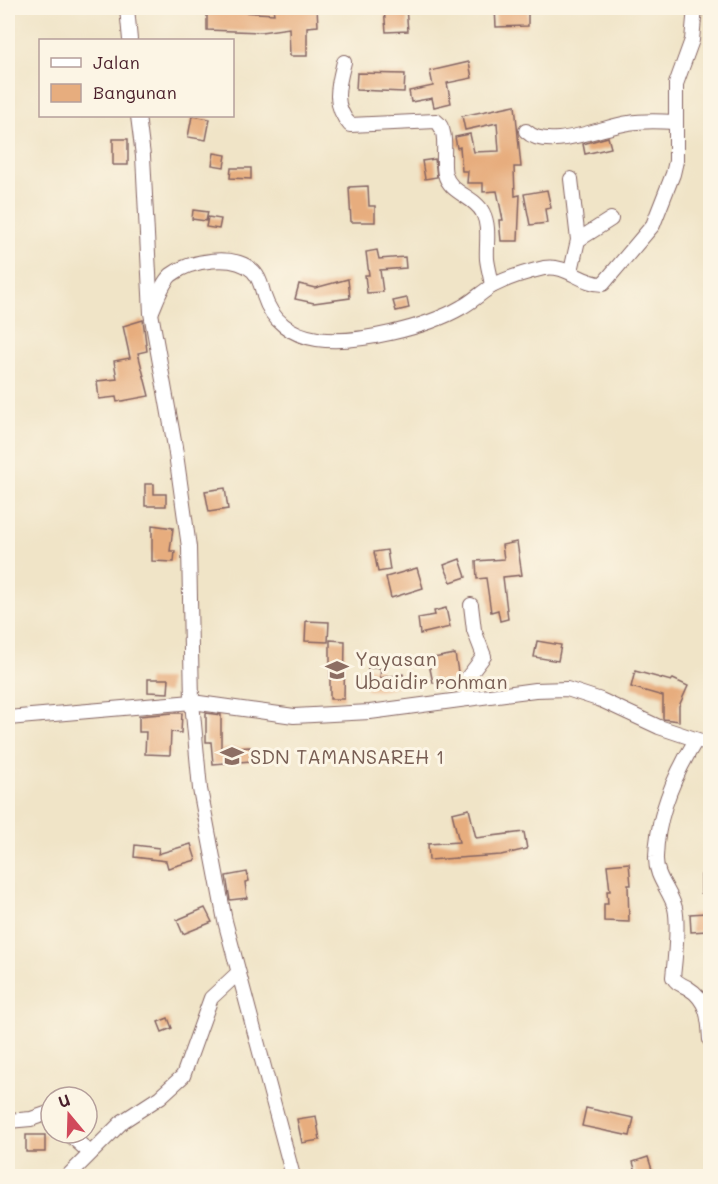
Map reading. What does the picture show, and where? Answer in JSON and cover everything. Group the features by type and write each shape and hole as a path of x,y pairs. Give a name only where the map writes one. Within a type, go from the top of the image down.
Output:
{"street":[{"path":"127,8 130,39"},
{"path":"151,313 166,282 172,275 208,261 231,263 251,269 259,279 271,315 281,325 313,339 332,341 367,338 415,325 461,308 492,286 545,268 559,267 571,271 586,282 603,284 649,231 676,161 676,84 692,40 695,8"},
{"path":"344,62 337,91 338,103 350,125 354,127 436,121 440,123 443,133 446,180 479,207 484,214 487,259 492,286"},
{"path":"138,117 143,156 151,313 175,447 189,547 192,702 200,789 225,921 293,1176"},
{"path":"526,131 533,138 548,140 630,123 675,122"},
{"path":"571,180 578,240 571,271"},
{"path":"578,240 611,219"},
{"path":"467,699 468,677 484,656 474,630 471,605"},
{"path":"8,717 192,702 294,716 370,712 535,690 567,689 711,744"},
{"path":"696,740 681,765 670,792 656,857 659,877 675,910 673,977 677,984 686,987 703,1000 711,1040"},
{"path":"68,1176 89,1152 106,1140 134,1112 160,1097 183,1076 211,998 238,973"},
{"path":"8,1121 39,1116"},
{"path":"81,1145 89,1152"}],"building":[{"path":"273,8 317,8 318,26 307,27 307,56 290,56 289,28 261,32 207,30 207,10 274,14"},
{"path":"384,8 406,8 408,31 386,32"},
{"path":"495,8 528,8 528,26 496,27"},
{"path":"469,62 472,78 447,83 451,103 434,107 432,98 411,102 409,91 433,86 430,71"},
{"path":"357,73 405,74 404,92 356,90"},
{"path":"515,105 521,167 514,167 515,196 520,195 518,241 501,241 499,220 503,220 497,191 483,192 483,183 467,183 468,171 462,171 460,147 457,148 455,137 470,134 474,152 499,151 497,123 465,130 462,116"},
{"path":"192,117 210,119 206,140 188,137"},
{"path":"608,137 611,148 585,154 583,144"},
{"path":"113,139 128,139 128,165 113,165"},
{"path":"214,153 226,155 224,167 212,165"},
{"path":"435,159 437,177 425,179 422,161"},
{"path":"231,168 251,168 251,179 230,178"},
{"path":"368,186 369,206 375,206 375,222 351,222 349,187"},
{"path":"547,190 551,208 545,209 547,223 530,225 524,194"},
{"path":"193,210 208,212 206,221 192,219"},
{"path":"208,217 221,219 219,229 206,227"},
{"path":"377,250 379,259 405,257 406,268 380,270 383,292 367,293 365,275 369,275 366,252"},
{"path":"348,279 350,298 314,303 295,299 299,284 315,288"},
{"path":"407,298 409,308 396,311 393,301"},
{"path":"143,320 147,351 138,353 149,396 117,402 116,397 99,399 97,381 117,379 114,361 130,358 123,326"},
{"path":"145,484 154,484 154,494 166,494 166,506 145,506"},
{"path":"225,488 228,509 209,512 205,491"},
{"path":"152,525 173,528 170,551 175,551 174,562 152,561"},
{"path":"517,542 522,575 503,577 508,619 500,621 498,610 491,612 486,578 477,579 476,561 504,559 502,545"},
{"path":"387,550 390,570 378,572 374,552"},
{"path":"460,559 466,577 451,582 444,565"},
{"path":"417,568 423,588 391,598 386,577"},
{"path":"446,608 450,627 420,634 418,618 435,615 434,611"},
{"name":"Yayasan Ubaidir rohman","path":"306,621 329,622 328,642 305,641"},
{"name":"Yayasan Ubaidir rohman","path":"330,640 345,641 344,699 330,699"},
{"path":"537,641 561,645 558,661 534,657"},
{"path":"455,654 459,678 433,683 428,659"},
{"path":"368,668 381,668 380,678 403,674 405,684 379,691 366,690"},
{"path":"635,671 671,681 673,679 688,686 679,706 679,721 663,719 663,696 631,687"},
{"path":"148,679 169,679 168,693 148,692"},
{"path":"182,713 181,733 171,732 170,755 145,754 146,732 139,732 139,716"},
{"path":"206,713 221,715 221,749 250,747 251,761 213,764 211,742 206,742"},
{"path":"469,809 476,838 524,832 527,849 501,855 429,860 428,844 459,842 452,813"},
{"path":"191,844 196,860 168,868 166,861 134,857 135,845 159,848 158,854"},
{"path":"629,863 631,885 628,885 629,922 604,921 604,904 608,904 607,891 610,891 607,865"},
{"path":"247,872 249,881 245,882 247,898 230,900 226,876"},
{"path":"701,875 711,875 711,893 701,893"},
{"path":"205,908 212,922 183,934 177,920"},
{"path":"706,913 707,931 691,932 690,914"},
{"path":"168,1018 172,1028 162,1032 158,1022"},
{"path":"586,1108 634,1118 630,1136 582,1126"},
{"path":"316,1116 320,1140 302,1143 297,1119"},
{"path":"26,1135 39,1135 39,1145 45,1145 45,1152 26,1152"},
{"path":"648,1157 654,1176 637,1176 633,1162"}],"place":[{"name":"Yayasan Ubaidir rohman","path":"337,670"},
{"name":"SDN TAMANSAREH 1","path":"232,756"}]}
